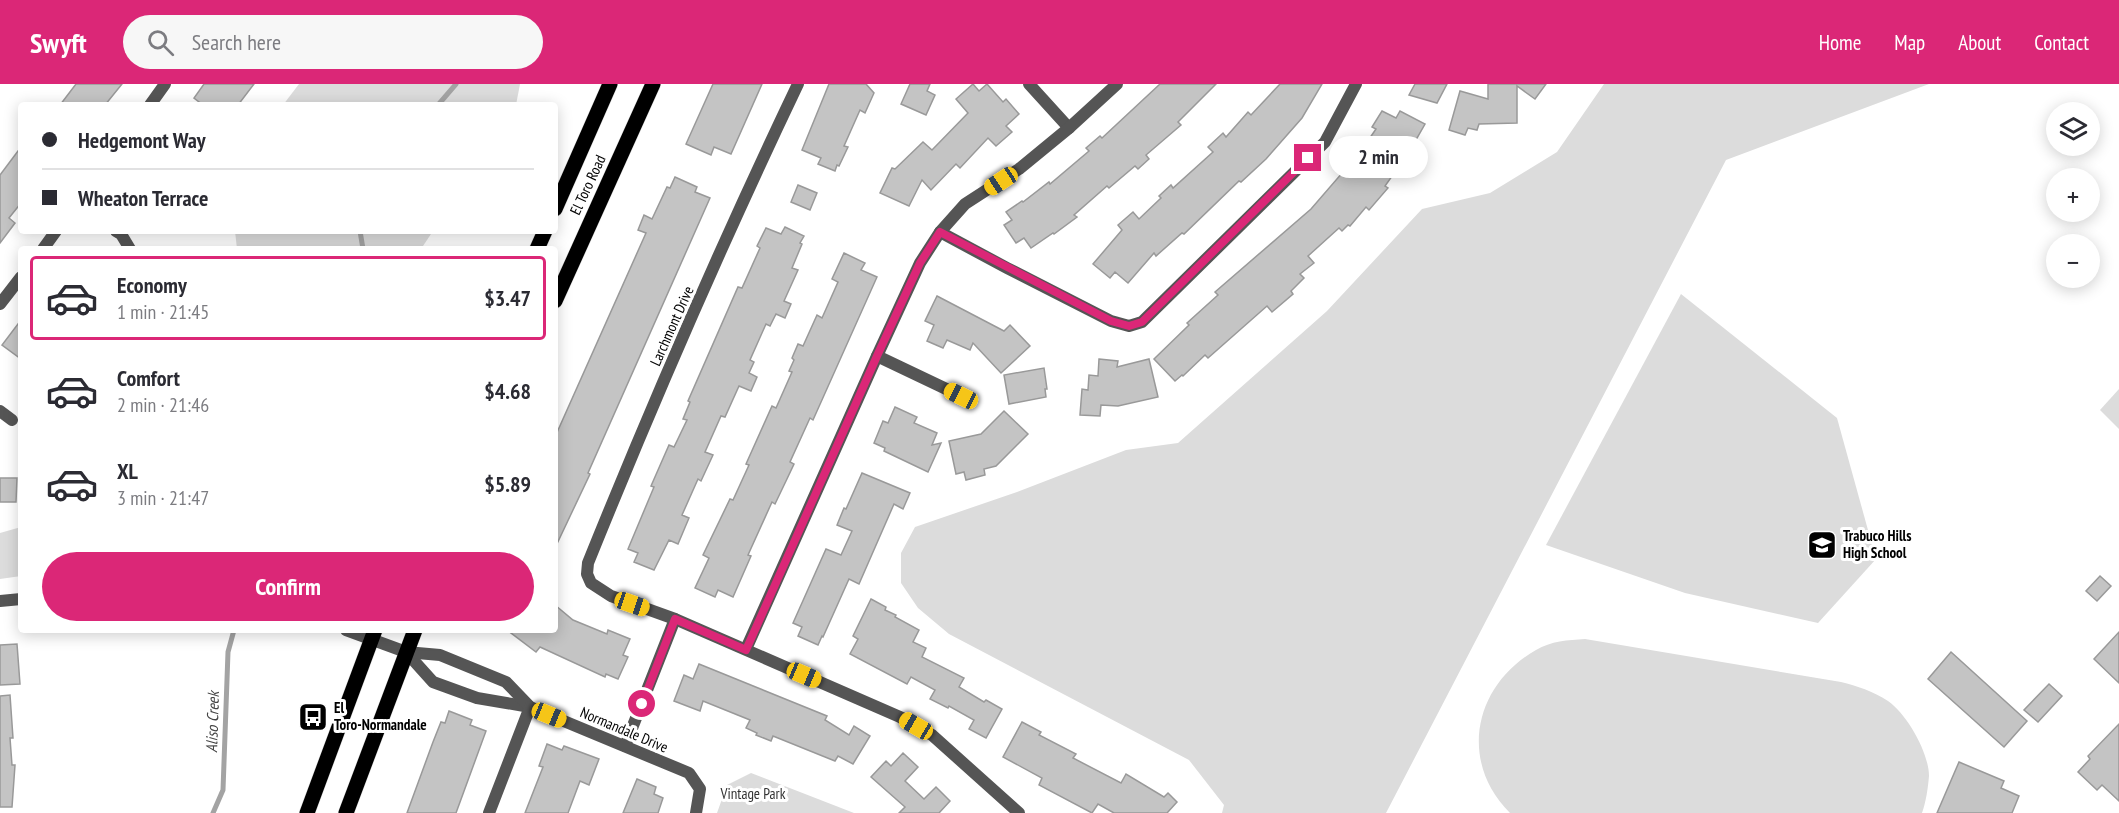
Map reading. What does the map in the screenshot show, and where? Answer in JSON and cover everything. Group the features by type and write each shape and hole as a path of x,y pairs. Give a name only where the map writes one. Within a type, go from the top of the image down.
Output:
{"main road":[{"name":"El Toro Road","path":"558,202 610,84"},
{"name":"El Toro Road","path":"558,294 653,84"},
{"path":"346,813 414,633"},
{"path":"307,813 373,635"}],"street":[{"path":"152,102 165,84"},
{"name":"Larchmont Drive","path":"675,619 611,596 591,583 587,574 588,563 626,469 798,84"},
{"path":"1029,84 1070,128"},
{"path":"746,650 920,263 940,232 965,204 1019,169 1070,128 1117,84"},
{"path":"940,232 1111,321 1129,326 1142,322 1325,142 1356,84"},
{"path":"45,246 55,234"},
{"path":"0,304 18,281"},
{"path":"877,356 961,396"},
{"path":"0,411 12,420"},
{"path":"0,601 18,598"},
{"path":"625,746 675,619 900,717 932,735 1019,813"},
{"name":"Normandale Drive","path":"373,635 406,652 433,682 477,698 530,707 689,773 700,789 696,813"},
{"name":"Normandale Drive","path":"406,652 440,655 506,682 530,707"},
{"path":"489,813 530,707"}],"green space":[{"path":"299,84 520,84 517,102 285,102"},
{"path":"1604,84 1929,84 1726,160 1386,813 1222,813 1224,805 1189,760 949,634 918,608 901,583 901,553 915,527 1017,492 1126,450 1178,443 1327,311 1422,209 1490,193 1557,152"},
{"path":"235,234 431,234 423,246 237,246"},
{"path":"1681,294 1837,418 1876,559 1818,623 1685,593 1546,545"},
{"path":"2119,389 2119,429 2100,410"},
{"path":"18,528 18,576 0,579 0,533"},
{"path":"1585,639 1841,682 1877,694 1895,707 1909,724 1925,756 1929,776 1922,813 1510,813 1494,793 1483,771 1479,748 1480,725 1487,703 1498,683 1515,665 1536,650 1554,643"},
{"name":"Vintage Park","path":"751,773 854,813 717,813 727,785"}],"building":[{"path":"76,84 122,84 107,102 62,102"},
{"path":"204,84 254,84 240,102 199,102 194,98"},
{"path":"713,84 762,84 731,154 714,147 711,155 686,144"},
{"path":"829,84 866,84 874,93 865,113 860,110 844,146 848,147 835,171 818,164 821,158 802,150"},
{"path":"910,84 930,84 927,91 935,95 926,115 901,104"},
{"path":"973,84 979,91 987,84 1003,102 1006,99 1019,114 1006,126 1012,132 996,146 988,138 960,168 956,164 931,190 922,180 909,206 880,193 892,168 895,169 923,142 932,150 968,113 956,99"},
{"path":"1160,84 1216,84 1178,122 1181,125 1146,155 1149,159 1138,169 1135,166 1109,188 1107,186 1074,215 1077,217 1031,248 1024,238 1016,243 1004,225 1012,220 1006,212 1049,182 1050,184 1089,151 1086,148 1100,136 1102,138"},
{"path":"1280,84 1322,84 1302,118 1266,159 1241,182 1239,181 1184,234 1182,233 1156,256 1154,253 1128,283 1115,272 1110,278 1093,264 1122,230 1118,225 1133,212 1139,219 1171,185 1173,188 1213,152 1208,147 1223,133 1226,137 1248,112 1251,115"},
{"path":"1415,84 1447,84 1437,103 1409,95"},
{"path":"1488,84 1546,84 1535,99 1517,86 1517,123 1479,124 1477,130 1468,128 1465,135 1449,130 1460,91 1488,99"},
{"path":"1382,111 1396,118 1400,111 1425,124 1385,186 1388,188 1369,210 1366,207 1350,226 1348,225 1342,231 1339,228 1308,256 1314,263 1300,274 1304,278 1291,291 1293,294 1272,312 1267,306 1208,358 1205,355 1175,381 1154,359 1189,325 1187,323 1218,295 1215,292 1311,209 1349,165 1350,167 1376,129 1372,127"},
{"path":"18,151 18,207 9,218 15,223 0,243 0,175"},
{"path":"675,177 697,187 695,192 710,198 588,473 590,474 558,542 558,430 646,233 638,230 644,215 652,219 667,187 670,188"},
{"path":"798,185 817,193 810,210 791,202"},
{"path":"785,227 804,236 792,268 798,270 784,301 791,304 785,318 776,314 770,326 766,324 750,360 754,362 749,373 757,377 751,391 739,386 725,417 721,416 705,452 713,455 701,481 698,479 682,515 689,518 678,544 669,540 654,570 634,562 638,553 628,549 654,487 651,486 669,445 674,447 687,420 683,419 690,402 688,401 738,287 742,288 760,248 757,246 766,228 781,234"},
{"path":"844,253 865,263 861,270 877,277 813,420 810,418 790,462 794,464 775,504 772,502 748,555 751,556 733,597 718,590 715,597 695,588 709,558 703,555 730,499 733,500 772,406 776,408 792,372 789,371 798,344 803,346 817,315 822,318 838,282 832,279"},
{"path":"937,296 1004,331 1010,325 1030,346 1001,373 973,343 970,350 947,340 943,348 927,341 934,325 925,321"},
{"path":"18,324 18,357 2,345"},
{"path":"1099,359 1118,361 1117,367 1149,359 1158,397 1118,406 1101,405 1100,416 1080,415 1082,389 1088,390 1089,375 1098,376"},
{"path":"1044,368 1046,397 1009,404 1004,375"},
{"path":"895,407 917,417 914,423 937,433 932,445 941,443 928,472 884,451 885,448 874,443 883,421 888,423"},
{"path":"1004,411 1028,434 996,466 984,469 985,475 966,480 964,472 956,474 949,441 981,434"},
{"path":"862,473 910,493 903,509 894,504 859,584 849,579 818,645 798,636 802,627 793,623 826,549 841,555 852,531 837,525"},
{"path":"0,478 17,478 16,502 0,502"},
{"path":"2100,576 2111,586 2097,601 2086,591"},
{"path":"871,599 886,607 885,610 896,615 895,617 919,630 913,642 926,648 922,657 964,678 959,687 984,702 986,700 1002,709 986,738 969,729 974,720 949,706 948,708 930,699 935,690 911,677 907,684 850,654 858,639 853,636"},
{"path":"558,608 573,620 607,634 608,630 630,639 623,655 628,657 618,679 606,674 605,677 540,647 536,652 511,633 558,633"},
{"path":"2119,632 2119,683 2094,659"},
{"path":"17,644 20,684 0,685 0,645"},
{"path":"1951,652 2027,721 2004,747 1928,679"},
{"path":"699,664 827,716 825,720 849,735 854,726 870,736 853,764 838,756 835,761 773,736 771,741 756,735 757,733 746,728 750,720 703,701 700,711 674,701 684,675 693,679"},
{"path":"2049,684 2062,696 2038,722 2024,710"},
{"path":"10,695 13,738 10,738 12,765 15,765 12,807 0,807 0,696"},
{"path":"449,711 472,720 470,725 486,731 456,813 407,813 441,722 445,723"},
{"path":"1022,722 1041,732 1039,735 1076,754 1073,758 1121,783 1126,774 1164,797 1168,793 1177,802 1167,813 1114,813 1098,804 1092,813 1039,785 1042,778 1003,757"},
{"path":"2119,724 2119,801 2102,785 2097,790 2078,772 2090,759 2088,756"},
{"path":"547,744 562,750 564,746 599,759 589,785 580,781 568,813 525,813 543,767 539,766"},
{"path":"903,753 918,767 905,781 924,799 936,787 950,801 939,813 899,813 905,807 871,777 886,761 891,766"},
{"path":"1959,762 2004,781 2001,788 2019,796 2012,813 1937,813"},
{"path":"637,779 656,787 654,794 663,798 658,813 623,813"}],"waterway":[{"name":"Aliso Creek","path":"441,102 456,84"},
{"name":"Aliso Creek","path":"360,234 362,246"},
{"name":"Aliso Creek","path":"213,813 223,790 228,652 233,633"}],"place":[{"name":"Trabuco Hills High School","path":"1822,545"},
{"name":"El Toro-Normandale","path":"313,717"}],"route":[{"path":"642,704 675,619 746,650 920,263 940,232 1111,321 1129,326 1142,322 1308,158"}]}
